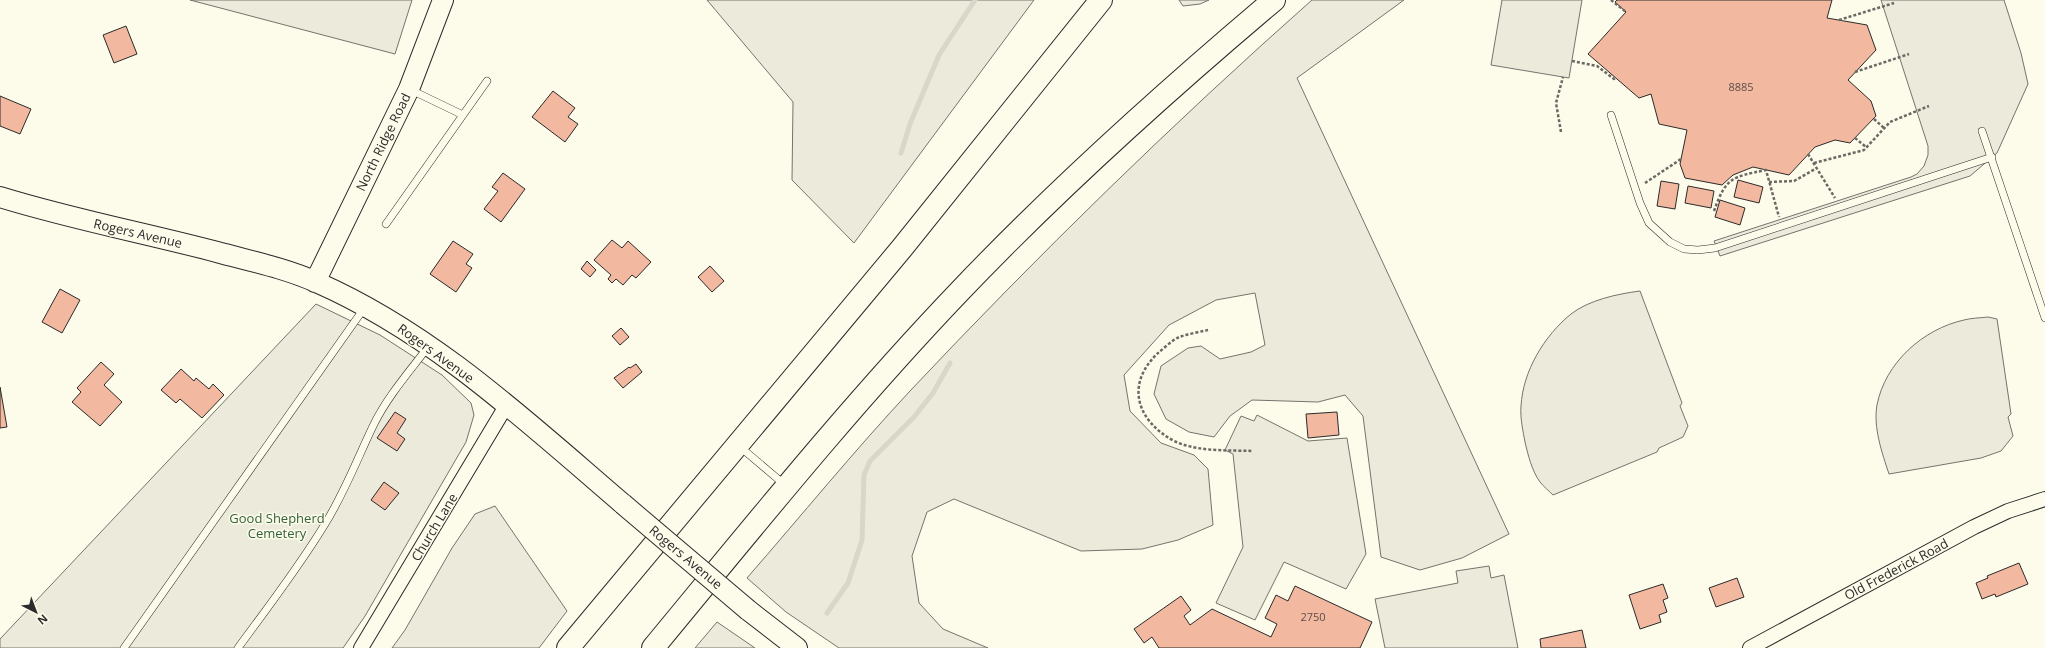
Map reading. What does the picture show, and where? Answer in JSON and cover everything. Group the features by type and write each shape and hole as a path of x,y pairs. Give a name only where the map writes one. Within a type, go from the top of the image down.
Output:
{"highway":[{"path":"568,648 902,248 1101,0"},
{"path":"653,648 786,486 965,286 1082,171 1202,62 1274,0"}],"main road":[{"name":"North Ridge Road","path":"315,282 409,89 443,0"},
{"name":"Rogers Avenue","path":"0,197 50,213 256,262 315,282 365,306 429,345 506,406 748,610 797,648"}],"street":[{"name":"Church Lane","path":"361,648 506,406"},
{"name":"Old Frederick Road","path":"1750,648 1974,527 2045,498"}],"lane":[{"path":"386,224 487,81"},
{"path":"409,89 463,115"},
{"path":"1611,115 1649,223 1670,242 1684,249 1698,250 1715,248 1992,157"},
{"path":"1982,131 2045,318"},
{"path":"124,648 365,306"},
{"path":"238,648 303,559 326,524 346,488 375,423 387,402 429,345"},
{"path":"738,445 786,486"}],"path":[{"path":"1612,0 1626,12"},
{"path":"1838,20 1894,4"},
{"path":"1855,72 1909,54"},
{"path":"1572,61 1598,66 1614,79 1616,78"},
{"path":"1561,132 1556,103 1563,77"},
{"path":"1814,164 1864,150 1890,122 1929,106"},
{"path":"1874,118 1884,128"},
{"path":"1855,138 1866,147"},
{"path":"1808,154 1840,207"},
{"path":"1636,189 1681,159"},
{"path":"1770,182 1794,181 1817,168"},
{"path":"1714,211 1722,190 1738,176 1766,170 1782,226"},
{"path":"1208,330 1178,338 1153,359 1144,372 1138,386 1143,410 1150,422 1161,432 1175,441 1196,447 1253,451"}],"green space":[{"path":"190,0 412,0 395,54"},
{"path":"707,0 1034,0 854,243 792,180 793,102"},
{"path":"1179,0 1209,0 1200,4 1183,6"},
{"path":"1312,0 1404,0 1297,78 1509,534 1462,558 1420,570 1381,557 1363,416 1345,395 1318,402 1252,400 1230,416 1214,437 1189,432 1166,419 1154,394 1161,366 1188,348 1201,346 1220,359 1251,352 1265,345 1255,293 1216,300 1169,325 1124,375 1130,411 1161,443 1194,455 1208,469 1213,525 1178,540 1142,549 1081,551 954,499 927,512 912,556 919,603 943,629 988,648 839,648 786,612 747,578 848,460 958,340 1106,191 1157,142"},
{"path":"1502,0 1582,0 1569,78 1491,65"},
{"path":"1640,291 1682,403 1680,406 1688,426 1683,437 1659,448 1657,452 1553,495 1540,482 1535,473 1527,452 1521,420 1523,393 1531,367 1537,355 1552,333 1561,323 1578,309 1604,298"},
{"name":"Good Shepherd Cemetery","path":"316,304 380,335 442,375 471,403 474,415 466,442 365,616 343,648 0,648 0,639"},
{"path":"1988,317 1997,319 2011,414 2008,417 2013,436 2001,451 1981,458 1889,474 1879,440 1876,422 1877,405 1881,390 1888,375 1908,350 1934,331 1964,320"},
{"path":"495,506 567,611 539,648 392,648 405,630 452,548 475,514"},
{"path":"717,622 755,648 695,648"}],"shaded area":[{"path":"1881,0 2004,0 2021,53 2028,84 1997,153 1970,176 1720,256 1714,241 1911,177 1917,174 1924,166 1928,155 1928,146"},
{"path":"1257,415 1308,441 1347,438 1366,554 1346,589 1284,562 1255,620 1216,603 1243,547 1233,454 1225,450 1241,416 1254,421"},
{"path":"1489,566 1491,578 1504,575 1518,648 1385,648 1375,599 1458,583 1456,571"}],"building":[{"path":"1617,0 1832,0 1827,18 1867,25 1876,50 1848,80 1871,101 1876,116 1850,143 1835,140 1815,147 1789,175 1753,167 1733,175 1722,185 1685,178 1680,164 1687,130 1659,124 1651,94 1639,98 1588,54 1626,12 1615,2"},
{"path":"126,26 137,54 114,63 103,35"},
{"path":"553,91 575,108 568,117 578,124 565,142 532,117"},
{"path":"0,96 31,109 20,134 0,126"},
{"path":"503,173 525,189 501,222 484,209 498,191 492,187"},
{"path":"1738,180 1763,187 1759,203 1734,197"},
{"path":"1661,181 1679,184 1675,209 1657,206"},
{"path":"1688,186 1714,191 1711,208 1685,203"},
{"path":"1720,200 1745,208 1740,225 1715,217"},
{"path":"612,240 622,248 628,241 651,262 636,278 632,275 623,285 616,279 612,283 608,279 611,275 594,260"},
{"path":"453,241 473,254 466,264 472,268 456,292 430,274"},
{"path":"587,261 596,270 590,277 581,269"},
{"path":"710,266 724,281 712,292 698,277"},
{"path":"60,289 80,300 62,333 42,322"},
{"path":"621,328 629,337 620,345 612,336"},
{"path":"101,362 114,374 104,385 122,402 100,426 72,402 81,392 77,388"},
{"path":"636,364 642,372 623,388 614,378 629,367 630,368"},
{"path":"181,369 194,381 196,378 209,389 213,384 224,395 202,418 180,399 176,403 161,390"},
{"path":"0,387 7,427 0,428"},
{"path":"395,412 406,419 397,433 405,439 397,451 377,438"},
{"path":"1337,412 1339,435 1308,438 1306,414"},
{"path":"384,482 399,493 385,510 371,500"},
{"path":"2019,563 2028,584 1996,597 1995,594 1982,599 1976,583 1988,578 1987,576"},
{"path":"1737,578 1744,597 1716,607 1709,588"},
{"path":"1663,584 1668,598 1663,600 1667,612 1659,615 1661,622 1640,629 1629,595"},
{"path":"1295,586 1372,622 1360,648 1159,648 1152,637 1144,643 1134,629 1181,596 1191,610 1184,616 1190,625 1212,609 1271,637 1277,624 1265,618 1276,595 1288,601"},
{"path":"1582,630 1586,648 1541,648 1540,639"}],"waterway":[{"path":"901,153 910,124 939,55 975,0"},
{"path":"827,613 848,583 862,540 864,475 870,461 914,417 933,393 950,363"}]}
